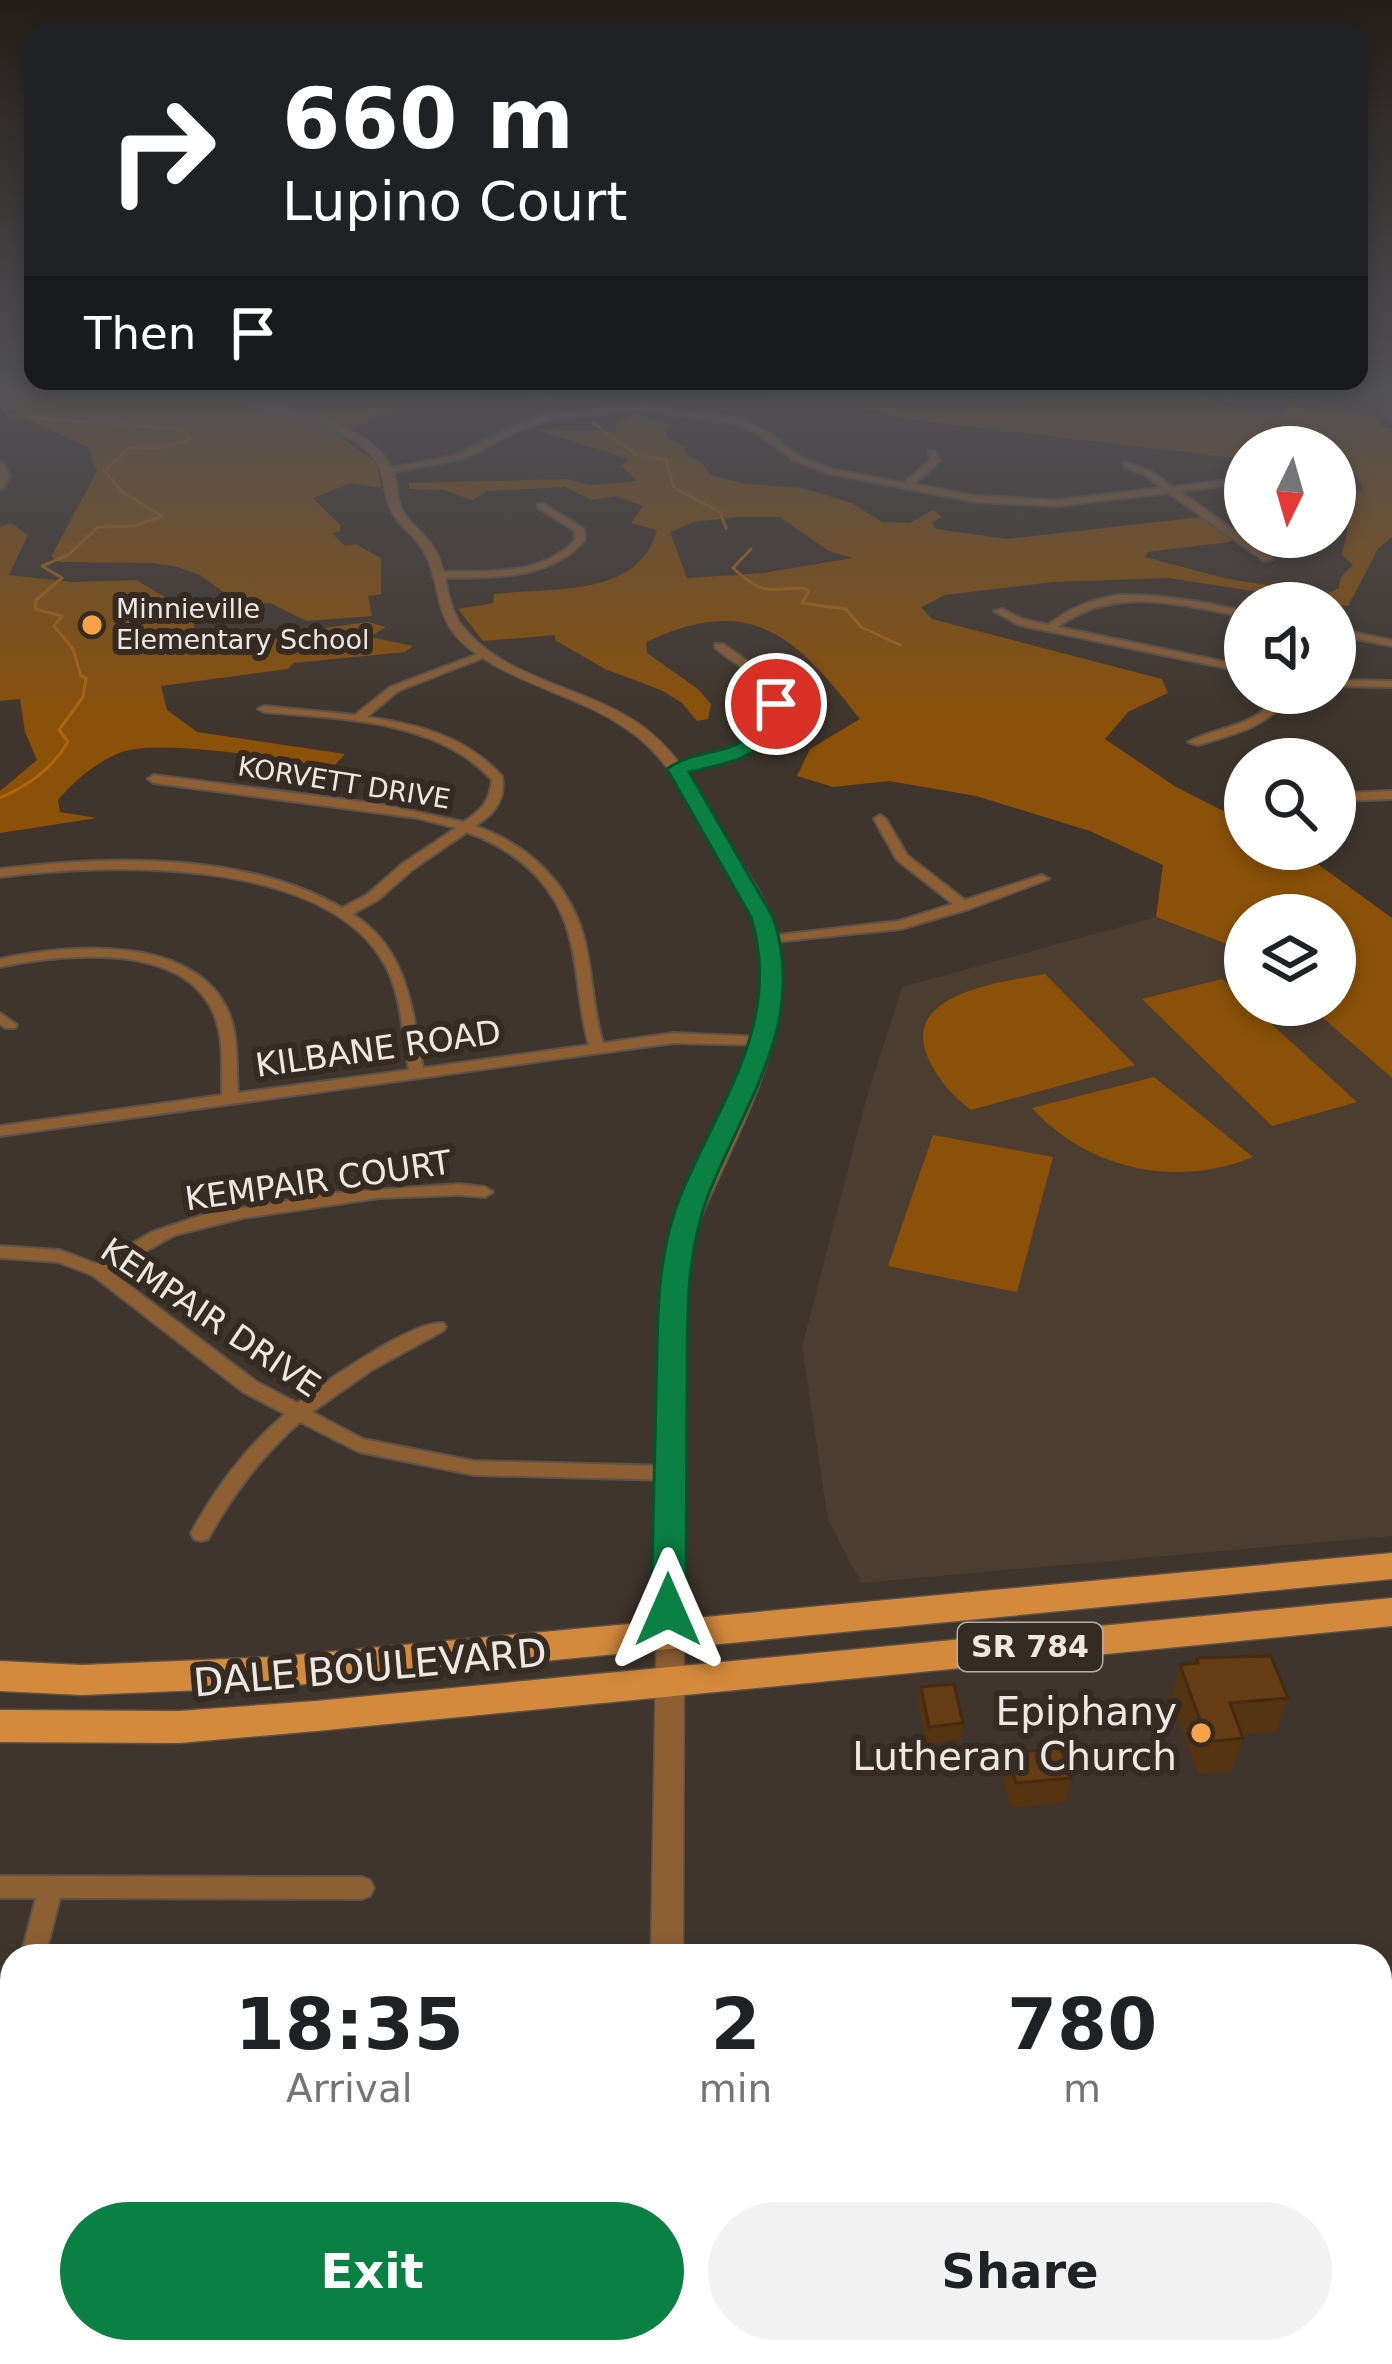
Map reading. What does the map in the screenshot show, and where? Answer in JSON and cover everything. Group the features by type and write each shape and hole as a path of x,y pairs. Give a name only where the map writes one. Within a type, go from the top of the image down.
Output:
{"main road":[{"name":"DALE BOULEVARD","path":"0,1676 82,1680 274,1672 1392,1566"},
{"name":"DALE BOULEVARD","path":"0,1726 179,1726 1392,1612"}],"street":[{"path":"394,505 423,539 453,625 487,655 620,717 652,740 677,769 753,897 770,940 774,995 765,1042 686,1214 674,1261 668,1944"},
{"path":"1193,505 1268,559"},
{"path":"437,575 529,567 568,554 580,540 579,529 541,506"},
{"path":"1050,628 1073,610 1125,598 1224,610"},
{"path":"999,611 1009,619 1224,665"},
{"path":"1356,636 1392,643"},
{"path":"677,769 738,752 761,737 774,721 776,704 766,686 719,646"},
{"path":"357,718 394,689 487,655"},
{"path":"1356,683 1392,684"},
{"path":"264,709 357,718 421,732 490,767 500,785 496,800 465,827 381,891 342,914"},
{"path":"1194,742 1268,714"},
{"name":"KORVETT DRIVE","path":"154,779 392,811 465,827 521,854 560,894 579,943 583,997 597,1048"},
{"path":"1356,796 1392,795"},
{"path":"880,819 902,857 964,906"},
{"path":"0,873 82,863 146,865 268,884 342,914 369,934 395,972 417,1074"},
{"path":"770,940 878,930 1042,880"},
{"path":"0,963 51,954 103,953 142,958 180,972 206,990 222,1012 230,1099"},
{"name":"KILBANE ROAD","path":"0,1131 597,1048 696,1037 765,1042"},
{"name":"KEMPAIR COURT","path":"98,1271 160,1234 214,1218 442,1187 485,1192"},
{"name":"KEMPAIR DRIVE","path":"0,1252 60,1256 98,1271 250,1387 359,1444 436,1463 514,1471 669,1473"},
{"path":"201,1533 232,1479 295,1414 367,1364 437,1327"},
{"path":"0,1887 362,1888"},
{"path":"36,1944 51,1887"}],"shaded area":[{"path":"79,505 320,505 340,525 340,531 332,533 345,546 355,544 381,558 381,594 368,596 372,616 307,621 270,603 240,604 200,575 177,567 60,562 51,557"},
{"path":"641,505 856,505 882,522 910,523 933,510 942,517 932,523 936,529 1007,539 1202,517 1224,533 1224,542 1148,552 1145,557 1248,582 1224,582 1224,587 1169,578 1053,582 945,595 921,607 932,619 1162,679 1168,693 1128,712 1105,739 1176,787 1224,811 1224,870 1326,870 1392,918 1392,1078 1332,1026 1356,1026 1356,894 1224,894 1224,943 1156,917 1163,865 1090,831 976,796 889,781 833,787 797,776 810,749 860,719 815,665 769,631 716,621 646,642 647,653 698,689 711,704 708,719 697,721 682,703 661,690 605,669 555,640 555,635 483,641 458,609 493,603 494,594 591,585 632,568 647,552 657,530 631,523","holes":["780,517 829,551 853,558 763,573 687,578 670,532 694,522"]},
{"path":"1356,505 1392,505 1392,537 1378,549 1356,591 1356,582 1340,582 1353,565 1345,558 1356,558"},
{"path":"11,523 28,535 9,575 72,582 136,580 190,612 197,636 220,642 368,622 386,627 370,637 413,646 405,652 293,663 288,669 161,686 167,710 197,732 345,754 333,767 222,751 136,749 100,763 58,800 60,812 97,818 0,833 0,791 37,760 25,732 20,699 0,701 0,527"},
{"path":"1156,917 1224,943 1224,1026 1332,1026 1392,1078 1392,1536 861,1583 828,1520 802,1347 866,1100 902,987"},
{"path":"1045,974 1135,1065 971,1110 947,1088 929,1060 923,1037 928,1019 940,1005 959,995"},
{"path":"1222,979 1224,1026 1274,1026 1357,1102 1272,1126 1142,999"},
{"path":"1154,1077 1253,1157 1194,1171 1134,1167 1079,1146 1032,1108"},
{"path":"933,1135 1053,1157 1017,1292 888,1266"}],"building":[{"path":"1271,1656 1288,1698 1230,1703 1243,1738 1208,1742 1180,1665 1198,1663 1197,1658"},
{"path":"954,1684 963,1723 929,1727 921,1687"},
{"path":"1061,1748 1071,1778 1016,1783 1007,1753"}],"waterway":[{"path":"0,798 30,782 54,761 68,742 59,730 83,697 86,678 81,676 73,649 54,626 62,616 35,609 36,600 62,578 42,566 68,555 98,527 134,526 162,516 144,505"},
{"path":"707,505 720,512 726,528"},
{"path":"751,549 733,568 753,584 767,589 804,588 809,591 802,603 846,609 861,627 900,645"}],"place":[{"name":"Minnieville Elementary School","path":"92,625"},
{"name":"Epiphany Lutheran Church","path":"1201,1733"}],"route":[{"path":"668,1610 674,1261 686,1214 755,1070 774,995 770,940 762,917 677,769 725,758 751,745 774,721 776,704"}]}
